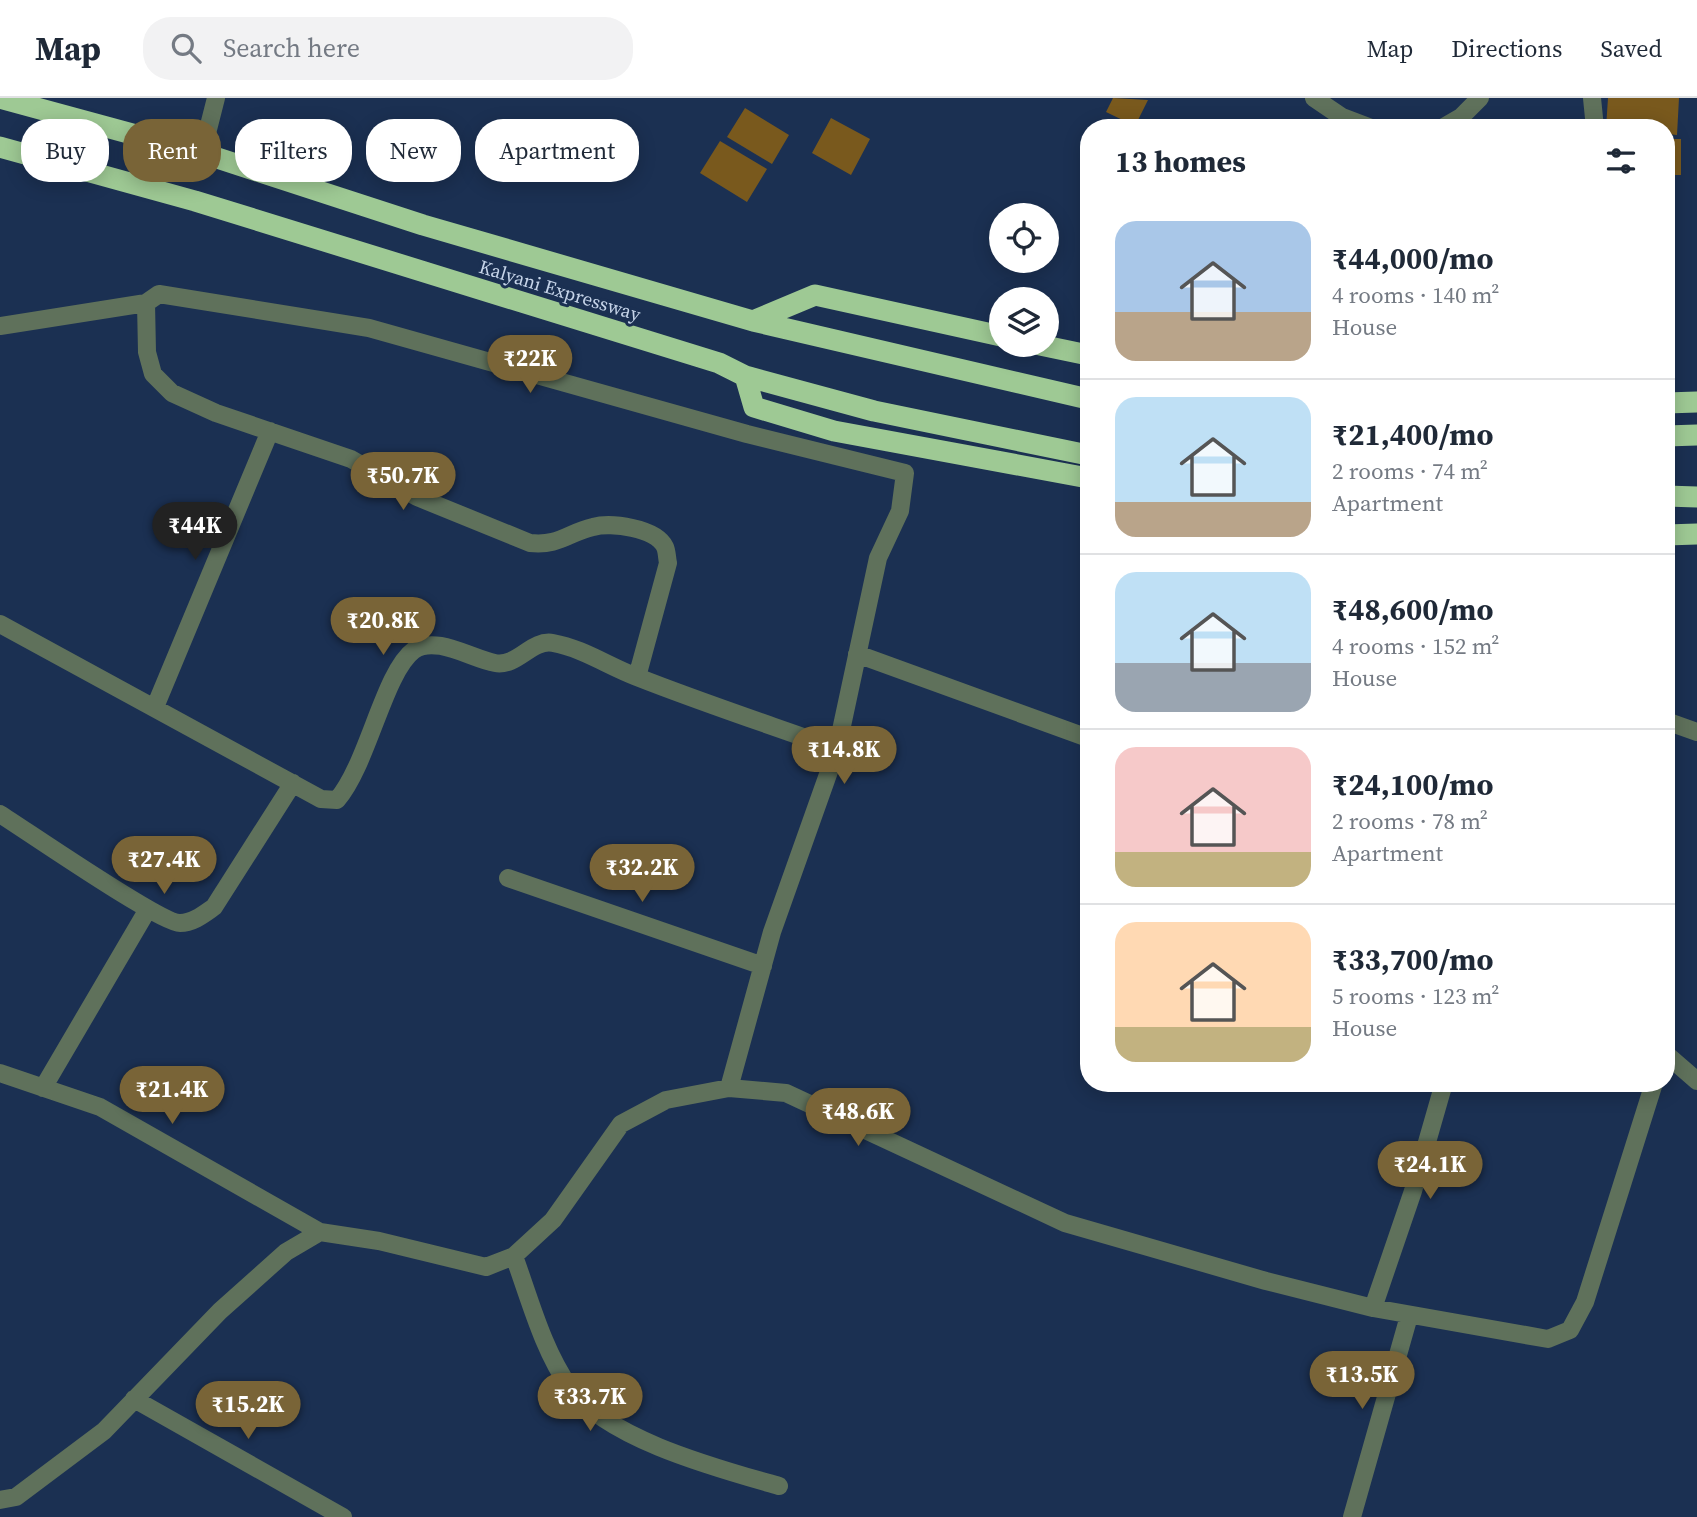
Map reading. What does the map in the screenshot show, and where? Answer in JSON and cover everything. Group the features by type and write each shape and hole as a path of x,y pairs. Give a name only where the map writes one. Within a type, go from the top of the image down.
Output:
{"highway":[{"name":"Kalyani Expressway","path":"0,98 123,131"},
{"name":"Kalyani Expressway","path":"0,147 234,213 719,363 745,376 874,411 1080,453"},
{"name":"Kalyani Expressway","path":"221,159 423,225 753,321 1080,397"},
{"path":"753,321 814,295 989,333"},
{"path":"1059,349 1080,353"},
{"path":"745,376 754,407 834,431 1080,477"},
{"path":"1675,403 1697,402"},
{"path":"1675,436 1697,435"},
{"path":"1675,535 1697,534"}],"street":[{"path":"211,119 216,98"},
{"path":"1314,98 1347,119"},
{"path":"1458,119 1480,98"},
{"path":"1592,98 1594,119"},
{"path":"0,326 146,303 159,294 369,328 747,434 905,473 900,511 878,558 837,749 763,966 729,1087"},
{"path":"146,303 147,352 153,374 172,393 216,413 351,459 417,497 530,543 550,545 589,527 606,524 654,535 665,547 668,564 636,677"},
{"path":"155,707 270,431"},
{"path":"0,624 321,799 337,800 352,782 400,666 415,650 430,644 499,664 516,660 530,648 551,642 636,677 837,749"},
{"path":"857,654 1080,735"},
{"path":"1675,723 1697,732"},
{"path":"0,814 148,909 179,923 200,918 214,907 293,783"},
{"path":"508,878 763,966"},
{"path":"43,1088 148,909"},
{"path":"1675,1062 1697,1081"},
{"path":"0,1073 100,1107 320,1233 379,1241 486,1267 514,1256 553,1220 621,1124 666,1100 729,1087 786,1093 1065,1223 1266,1281 1373,1308 1548,1339 1570,1330 1585,1301 1651,1092"},
{"path":"1373,1308 1413,1191 1441,1092"},
{"path":"0,1500 16,1497 104,1431 220,1311 286,1252 320,1233"},
{"path":"514,1256 551,1354 570,1388 592,1411 702,1464 779,1486"},
{"path":"1352,1517 1409,1316"},
{"path":"134,1399 343,1517"},
{"path":"0,1511 2,1517"}],"building":[{"path":"1113,98 1148,100 1138,119 1120,119 1106,112"},
{"path":"1608,98 1679,98 1677,135 1675,119 1607,119"},
{"path":"745,108 789,135 772,164 727,137"},
{"path":"831,118 870,139 851,175 812,153"},
{"path":"1675,139 1681,139 1681,175 1675,175"},
{"path":"720,141 767,169 747,202 700,173"}]}
